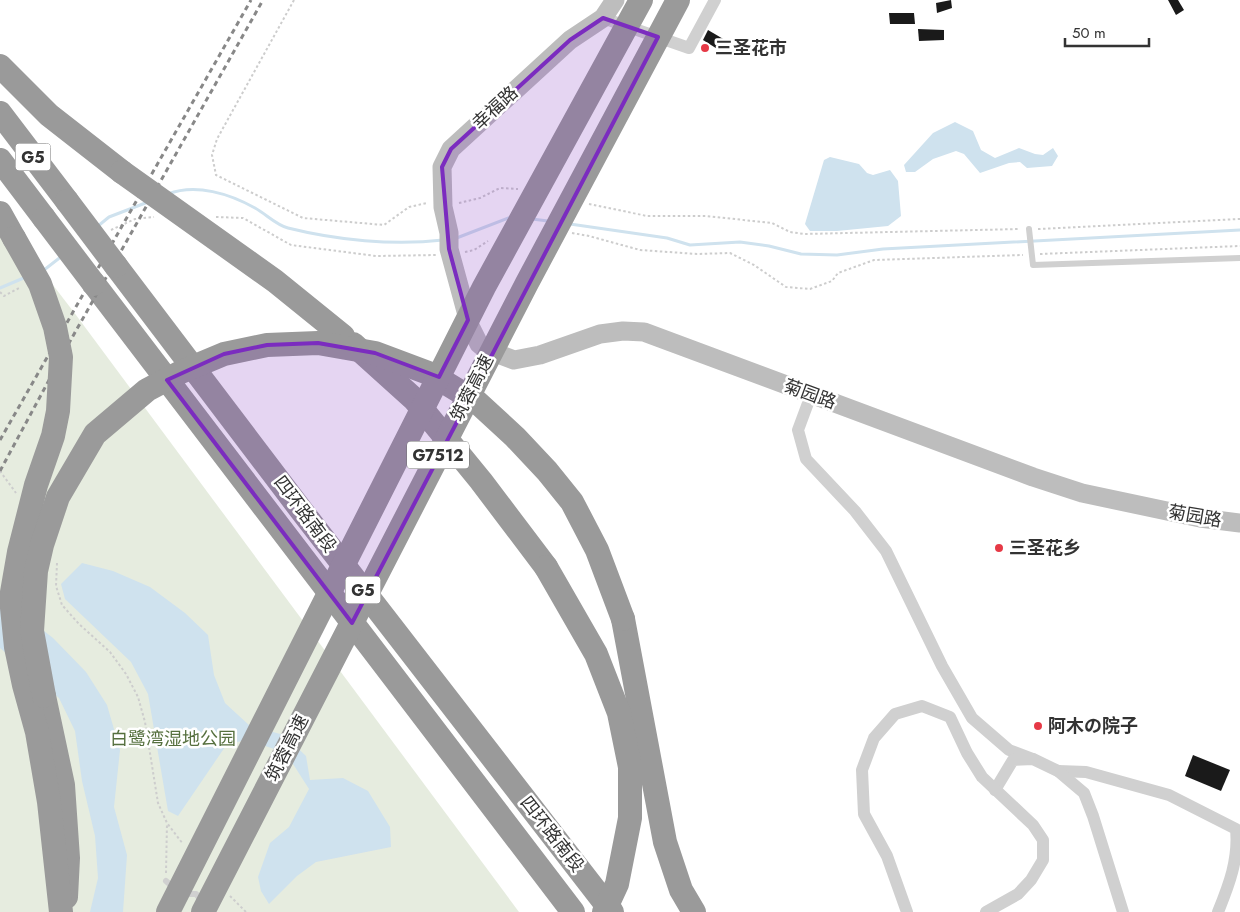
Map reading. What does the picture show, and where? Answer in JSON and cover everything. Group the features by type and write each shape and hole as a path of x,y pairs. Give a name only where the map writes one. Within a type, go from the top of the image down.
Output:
{"highway":[{"name":"筑蓉高速","path":"168,912 484,287 641,0"},
{"name":"筑蓉高速","path":"203,912 527,283 678,0"},
{"path":"0,66 49,115 122,172 275,281 343,336 414,399 481,481 546,568 596,654 619,712 630,768 630,818 617,884 604,912"},
{"name":"四环路南段","path":"0,113 301,510 612,912"},
{"name":"四环路南段","path":"0,160 573,912"},
{"path":"0,213 40,284 55,327 61,357 58,411 53,436 36,485 18,552 11,598 16,646 37,732 49,802 61,912"},
{"path":"66,912 68,858 63,785 32,631 36,571 42,545 58,497 95,434 147,390 181,372 224,354 267,346 318,343 375,353 432,374 476,402 515,437 547,471 572,502 597,550 622,619 665,842 681,890 694,912"}],"street":[{"name":"幸福路","path":"449,246 443,206 442,167 451,149 570,40 604,18 615,0"},
{"path":"604,18 689,48 715,0"},
{"name":"菊园路","path":"449,246 470,326 479,344 495,354 514,360 540,355 600,334 623,331 644,332 1033,477 1082,493 1200,518 1240,523"},
{"path":"811,395 798,430 806,459 855,511 886,551 942,666 972,718 1009,750 1058,771 1084,793 1123,912"},
{"path":"907,912 887,856 864,814 862,770 874,738 894,714 922,706 950,717 967,753 982,777 1033,825 1043,840 1043,860 1031,880 1018,894 986,912"},
{"path":"995,790 1014,760 1033,759"},
{"path":"1058,771 1086,772 1168,794 1236,829 1237,847 1229,884 1218,912"}],"lane":[{"path":"1029,232 1033,265 1240,258"},
{"path":"166,881 182,894 196,894 214,912"}],"path":[{"path":"294,0 216,139 212,155 216,175 303,218 384,225 409,207 425,202 443,206 480,198 500,188 518,189"},
{"path":"584,204 648,216 706,216 772,223 790,232 804,234 1029,232 1240,219"},
{"path":"572,233 640,250 697,254 730,253 754,265 786,287 810,290 832,281 838,273 874,260 1031,251 1240,246"},
{"path":"449,246 474,250 495,237"},
{"path":"0,471 18,495"},
{"path":"57,559 56,586 62,605 79,624 110,652 126,674 138,697 146,722 158,803 167,823 184,844"},
{"path":"166,881 167,823"},
{"path":"226,892 246,912"}],"highlighted area":[{"path":"603,18 658,37 352,623 167,380 224,354 267,345 318,343 375,353 439,377 468,320 449,249 442,167 451,149 570,40"}],"green space":[{"name":"白鹭湾湿地公园","path":"0,216 76,315 519,912 0,912"}],"water":[{"path":"955,122 973,131 981,150 995,158 1019,148 1043,155 1053,148 1058,156 1052,166 1027,168 1020,162 1009,163 980,173 964,154 956,151 933,159 915,172 906,172 904,165 933,133"},
{"path":"830,157 859,164 867,173 873,175 890,170 898,181 901,216 888,226 837,231 810,231 805,224 824,160"},
{"path":"82,563 113,571 150,587 185,613 208,635 214,675 225,703 250,726 284,735 306,756 310,780 343,778 368,791 390,827 391,847 316,862 297,876 269,904 261,891 258,877 270,843 289,827 309,789 286,753 247,740 227,744 178,816 168,811 148,694 131,662 65,599 61,584"},
{"path":"0,597 53,638 86,672 107,705 120,750 114,807 127,855 123,912 90,912 98,878 95,836 82,781 75,731 59,698 0,648"}],"building":[{"path":"951,0 952,8 937,13 936,3"},
{"path":"1168,0 1178,0 1184,10 1176,15"},
{"path":"889,13 914,13 915,24 890,24"},
{"path":"918,29 944,30 944,40 919,41"},
{"path":"708,30 725,40 719,50 703,40"},
{"path":"1193,755 1230,770 1221,791 1185,776"}],"waterway":[{"path":"168,194 190,190 213,192 235,198 255,208 284,227 325,236 385,242 443,240"},
{"path":"98,226 109,217 148,202"},
{"path":"454,239 511,217"},
{"path":"532,219 548,221"},
{"path":"570,224 667,238 690,245 740,242 769,246 801,254 837,255 883,249 1240,230"},
{"path":"44,270 62,256"},
{"path":"0,288 26,277"}],"railway":[{"path":"0,440 251,0"},
{"path":"0,471 69,343 263,0"}],"place":[{"name":"三圣花市","path":"705,48"},
{"name":"三圣花乡","path":"999,548"},
{"name":"阿木の院子","path":"1038,726"}]}
